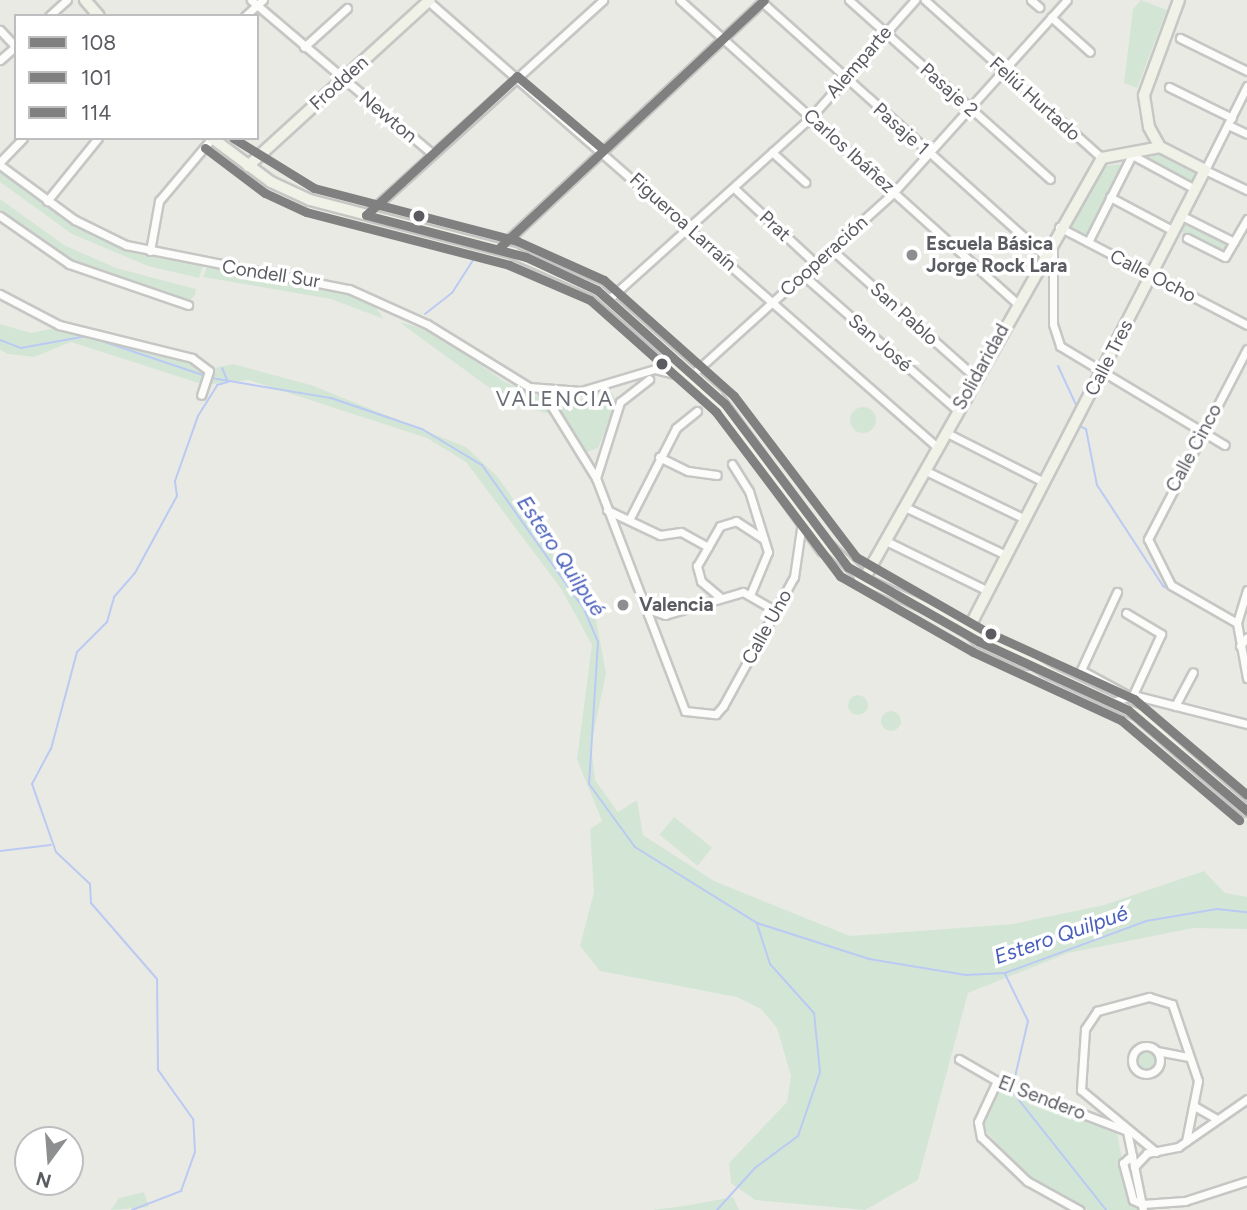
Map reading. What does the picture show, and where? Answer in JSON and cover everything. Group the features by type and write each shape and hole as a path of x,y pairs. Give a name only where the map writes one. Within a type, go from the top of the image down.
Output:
{"main road":[{"path":"85,0 97,14"},
{"name":"Frodden","path":"248,166 429,0"},
{"path":"1179,0 1144,94 1149,127 1160,147 1205,170"},
{"path":"215,140 248,166 298,195 498,249 565,272 609,299 645,327 691,377 749,433 802,519 864,579 968,630 978,641 1113,702 1167,737 1246,811"},
{"path":"1102,158 1132,155 1160,147"},
{"name":"Solidaridad","path":"864,579 1052,238 1102,158"},
{"name":"Calle Tres","path":"968,630 1205,170"}],"street":[{"path":"51,14 67,0"},
{"name":"Figueroa Larraín","path":"429,0 603,149 937,447"},
{"path":"366,215 430,152 603,0"},
{"name":"Carlos Ibáñez","path":"680,0 1016,303"},
{"name":"Pasaje 2","path":"849,0 1050,178"},
{"name":"Alemparte","path":"609,299 811,117 915,0"},
{"name":"Feliú Hurtado","path":"925,0 1102,158"},
{"path":"1031,0 1039,7"},
{"name":"Cooperación","path":"691,377 894,192 1067,0"},
{"path":"498,249 603,149 727,40 763,1"},
{"name":"Pasaje 1","path":"763,1 845,80 1043,254 1052,270"},
{"name":"Newton","path":"257,2 304,47 430,152"},
{"path":"304,47 347,8"},
{"path":"1051,17 1090,52"},
{"path":"0,30 14,44"},
{"path":"1180,38 1247,71"},
{"path":"0,60 14,48"},
{"name":"Calle Tres","path":"1205,170 1247,86"},
{"path":"1169,87 1230,121 1247,134"},
{"path":"0,163 21,140"},
{"path":"47,201 94,140"},
{"path":"150,251 159,201 210,140"},
{"path":"772,152 805,182"},
{"path":"1088,242 1132,155 1195,189"},
{"name":"Condell Sur","path":"0,163 47,201 102,235 150,251 349,289 427,324 503,375 541,391 568,393"},
{"path":"1205,170 1247,190"},
{"name":"Prat","path":"734,188 816,264"},
{"path":"1110,197 1174,231"},
{"path":"0,216 69,264 188,305"},
{"path":"1182,216 1234,242"},
{"path":"1187,237 1225,257 1247,219"},
{"name":"Calle Ocho","path":"1059,227 1247,325"},
{"path":"1052,238 1053,324 1066,352 1100,375 1225,445"},
{"name":"San Pablo","path":"832,250 976,378"},
{"name":"San José","path":"803,275 957,411"},
{"path":"0,295 48,321 192,358 209,371 201,395"},
{"name":"Calle Cinco","path":"1237,623 1171,585 1150,549 1155,520 1247,349"},
{"path":"553,408 568,393 642,371 691,377"},
{"path":"596,478 600,456 620,402 649,379"},
{"path":"541,391 586,458 596,478 647,609 665,615 721,598 751,595 776,611"},
{"path":"630,518 676,428 697,411"},
{"path":"945,432 1044,482"},
{"path":"586,458 600,456"},
{"path":"659,457 688,471 717,475"},
{"path":"732,464 764,539 768,564 751,595"},
{"path":"924,470 1025,519"},
{"path":"905,507 1006,555"},
{"path":"607,510 630,518 660,535 681,532 708,547"},
{"name":"Calle Uno","path":"647,609 681,707 697,714 716,714 723,706 794,577 802,519"},
{"path":"721,598 698,576 708,547 720,526 736,522 764,539"},
{"path":"886,541 988,591"},
{"path":"1247,590 1237,623 1247,677"},
{"path":"1117,592 1081,670 1130,695 1247,724"},
{"path":"1113,702 1130,695 1161,634 1126,613"},
{"path":"1240,646 1247,638"},
{"path":"1175,706 1193,672"},
{"path":"1156,1152 1127,1131 1081,1090 1088,1020 1115,1005 1164,999 1178,1013 1187,1057 1198,1081 1196,1107 1186,1142"},
{"path":"1157,1051 1154,1072 1136,1070 1137,1049 1157,1051 1187,1057"},
{"name":"El Sendero","path":"959,1059 997,1081 1127,1131"},
{"path":"997,1081 978,1122 981,1138 1027,1181 1079,1210"},
{"path":"1134,1167 1156,1152 1186,1142 1247,1099"},
{"path":"1196,1107 1217,1119"},
{"path":"1127,1131 1143,1207"},
{"path":"1132,1155 1124,1163 1133,1200 1143,1207 1185,1201 1247,1181"}],"green space":[{"path":"1141,0 1167,10 1137,88 1124,83 1133,9"},
{"path":"1157,154 1196,170 1192,185 1136,157"},
{"path":"1122,164 1087,238 1067,226 1103,166"},
{"path":"0,168 90,232 136,252 203,266 199,278 148,266 72,234 0,182"},
{"path":"0,199 64,245 116,268 196,289 195,295 188,302 57,255 0,212"},
{"path":"1187,219 1232,242 1226,255 1181,231"},
{"path":"207,267 353,293 371,301 384,319 331,299 203,277"},
{"path":"399,322 430,330 505,382 542,398 549,414 509,402"},
{"path":"0,324 31,333 65,326 127,339 205,370 233,364 311,385 466,447 497,476 595,614 606,673 591,745 595,780 618,812 637,800 643,835 714,881 850,936 1013,924 1104,905 1204,871 1225,893 1247,897 1247,929 1193,928 1068,953 968,993 918,1180 865,1210 755,1200 731,1183 729,1163 787,1102 791,1076 777,1028 761,1009 737,997 600,971 580,946 594,892 590,829 602,821 577,759 592,645 562,590 466,462 427,438 249,380 205,385 71,342 34,357 8,354 0,350"},
{"path":"609,389 617,401 598,448 587,452 557,408"},
{"path":"863,407 872,411 876,420 872,429 863,433 854,429 850,420 854,411"},
{"path":"858,695 865,698 868,705 865,712 858,715 851,712 848,705 851,698"},
{"path":"891,711 898,714 901,721 898,728 891,731 884,728 881,721 884,714"},
{"path":"674,817 712,848 698,866 660,835"},
{"path":"1146,1048 1154,1052 1158,1060 1154,1068 1146,1072 1138,1068 1134,1060 1138,1052"},
{"path":"1007,1089 1117,1132 1130,1203 1139,1210 1088,1210 1030,1179 981,1126 995,1093"},
{"path":"144,1192 149,1207 111,1210 119,1198"},
{"path":"733,1197 739,1210 652,1210 684,1206"}],"waterway":[{"path":"425,314 452,293 475,257"},
{"name":"Estero Quilpué","path":"0,340 21,348 87,336 206,376"},
{"path":"1058,366 1078,409"},
{"path":"132,1210 181,1191 195,1152 193,1119 158,1070 157,979 91,903 90,884 56,852 32,784 51,749 77,652 107,622 114,597 135,573 177,496 175,481 198,416 217,385 228,382 222,368"},
{"name":"Estero Quilpué","path":"211,378 331,398 422,429 482,465 584,609 598,642 589,784 635,847 757,923 869,959 966,975 1005,973 1146,921 1217,909 1247,912"},
{"path":"1078,425 1086,429 1097,485 1163,586 1230,623"},
{"path":"0,851 51,845"},
{"path":"717,1210 755,1168 798,1136 820,1072 814,1013 770,964 757,924"},
{"path":"1005,974 1028,1021 1014,1081"},
{"path":"1011,1090 1106,1210"}],"transit line":[{"name":"108","path":"498,249 764,0"},
{"name":"108","path":"366,215 517,76 603,149"},
{"name":"114","path":"236,140 314,188 517,241 604,280 734,396 856,557 985,631 1134,699 1247,795"},
{"name":"101","path":"205,148 265,193 306,212 509,265 590,300 716,412 840,576 973,652 1121,720 1239,820"},
{"name":"108","path":"366,215 526,257 597,290 725,404 848,567 978,641 1128,710 1247,811"}],"place":[{"name":"Escuela Básica Jorge Rock Lara","path":"912,255"},
{"name":"Valencia","path":"623,605"}],"district":[{"name":"VALENCIA","path":"555,399"}]}
